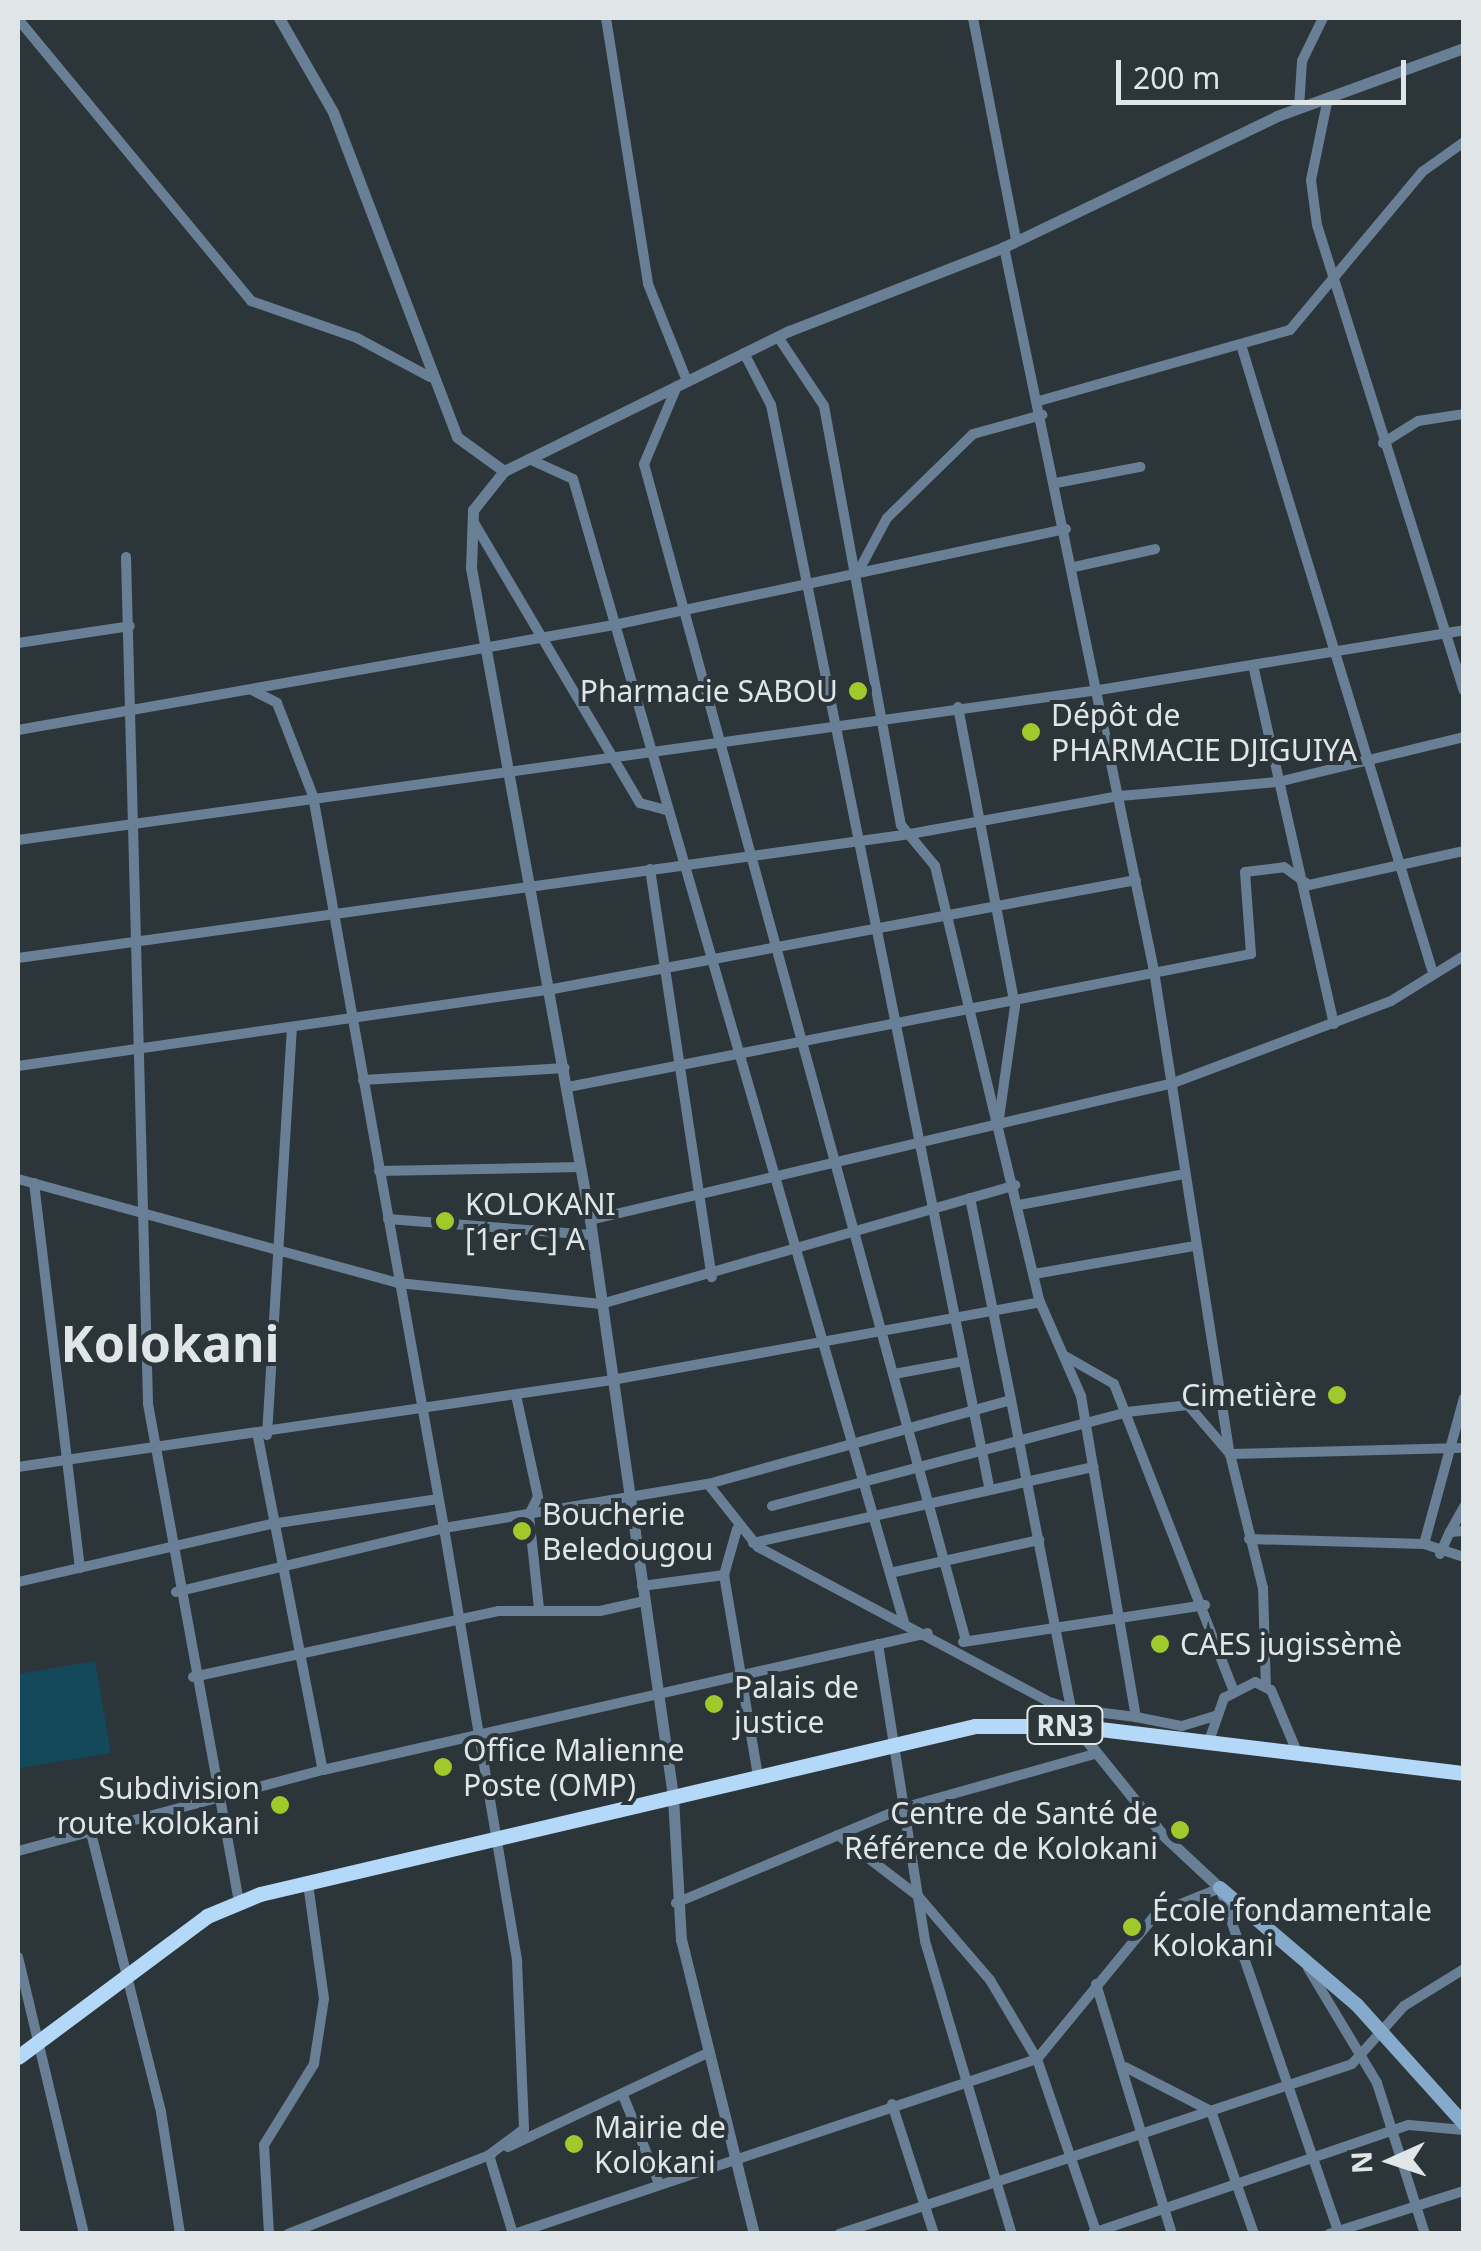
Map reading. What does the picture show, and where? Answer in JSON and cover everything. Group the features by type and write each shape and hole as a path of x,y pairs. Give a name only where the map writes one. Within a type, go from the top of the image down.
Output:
{"highway":[{"name":"RN3","path":"18,2057 127,1975 239,1902 900,1743 1018,1721 1073,1718 1209,1742 1464,1773"}],"main road":[{"path":"1220,1888 1381,2031 1464,2127"}],"street":[{"path":"279,18 333,112 430,377 457,437 504,471"},
{"path":"606,18 648,284 682,384 644,464 797,1039 856,1234 966,1641"},
{"path":"973,18 1042,416 1154,971 1194,1246 1230,1454 1263,1588 1266,1688 1297,1752"},
{"path":"1299,108 1302,61 1323,18"},
{"path":"18,20 251,302 356,338 430,377"},
{"path":"754,2234 676,1903 673,1796 590,1220 554,989 471,568 472,521 504,471 778,336 1010,243 1299,108 1464,48"},
{"path":"1328,98 1310,180 1383,443 1464,690"},
{"path":"1039,400 1242,348 1290,330 1422,172 1464,142"},
{"path":"778,336 824,406 858,572 880,716 910,834 935,866 966,1012 1014,1185 1040,1302 1064,1356 1086,1424 1136,1717"},
{"path":"1242,348 1432,970"},
{"path":"744,353 772,405 804,582 989,1486"},
{"path":"1383,443 1418,421 1464,414"},
{"path":"858,572 887,518 973,434 1042,416"},
{"path":"529,459 573,478 708,960 904,1622"},
{"path":"1056,483 1140,467"},
{"path":"472,521 640,802 666,810"},
{"path":"18,730 488,644 614,625 1066,529"},
{"path":"1074,566 1156,549"},
{"path":"126,556 139,825 148,1212 142,1316 154,1452 176,1592 239,1902"},
{"path":"18,643 130,626"},
{"path":"18,840 139,825 312,796 512,773 649,749 718,744 880,716 1100,690 1464,630"},
{"path":"1253,664 1334,1024"},
{"path":"252,690 277,703 312,796 444,1528 517,1961 524,2129 489,2155"},
{"path":"958,707 1016,1006 998,1124"},
{"path":"18,958 142,944 682,865 747,852 910,834 1120,796 1278,782 1464,737"},
{"path":"568,1087 675,1060 895,1022 1016,1006 1154,971 1251,954 1245,872 1284,867 1309,885 1464,851"},
{"path":"650,869 675,1060 703,1194 712,1277"},
{"path":"18,1066 354,1021 554,989 874,923 1136,880"},
{"path":"590,1220 1172,1083 1391,1002 1432,970 1464,956"},
{"path":"292,1028 271,1253 262,1436 271,1524 323,1770"},
{"path":"363,1080 565,1068"},
{"path":"380,1170 580,1167"},
{"path":"1019,1205 1185,1174"},
{"path":"18,1179 148,1212 271,1253 398,1283 601,1304 712,1277 1014,1185"},
{"path":"34,1183 80,1568"},
{"path":"970,1198 1073,1718 1094,1754 1220,1888 1291,2083 1335,2232 1415,2200 1464,2190"},
{"path":"388,1218 591,1235"},
{"path":"1034,1274 1194,1246"},
{"path":"18,1468 154,1452 612,1380 954,1313 1040,1302"},
{"path":"1064,1356 1114,1384 1204,1605 1233,1689"},
{"path":"894,1374 964,1362"},
{"path":"516,1395 534,1512 539,1610"},
{"path":"1424,1544 1458,1448 1464,1398"},
{"path":"176,1592 444,1528 629,1494 708,1484 973,1407 1011,1400"},
{"path":"772,1506 1127,1412 1188,1406 1230,1454"},
{"path":"1230,1454 1458,1448"},
{"path":"753,1543 1026,1476 1094,1467"},
{"path":"708,1484 736,1529 753,1543 928,1633 1073,1718 1136,1717 1182,1726 1217,1715"},
{"path":"18,1582 271,1524 438,1499"},
{"path":"1440,1554 1464,1507"},
{"path":"736,1529 724,1575 744,1675 758,1777"},
{"path":"1450,1532 1464,1531"},
{"path":"1249,1539 1424,1544 1440,1554 1464,1557"},
{"path":"890,1573 946,1565 1039,1540"},
{"path":"642,1586 724,1575"},
{"path":"194,1677 459,1619 644,1602"},
{"path":"947,1644 1204,1605"},
{"path":"18,1851 218,1802 323,1770 928,1633"},
{"path":"878,1644 900,1743 918,1896 960,2082 1012,2234"},
{"path":"1233,1689 1266,1688"},
{"path":"1209,1742 1217,1715 1233,1689"},
{"path":"676,1903 906,1807 1094,1754"},
{"path":"91,1833 127,1975 180,2234"},
{"path":"838,1835 918,1896 990,1980 1037,2059 1095,2233 1409,2124 1464,2127"},
{"path":"268,2234 264,2145 314,2064 324,1999 308,1883"},
{"path":"489,2155 514,2234 736,2152 1037,2059 1156,1914 1220,1888"},
{"path":"1299,1955 1361,2054 1425,2234"},
{"path":"18,1958 84,2234"},
{"path":"843,2233 927,2201 1142,2135 1361,2054 1381,2031 1464,1969"},
{"path":"1096,1984 1125,2067 1172,2234"},
{"path":"288,2234 624,2098 710,2052"},
{"path":"1125,2067 1211,2111 1254,2234"},
{"path":"624,2098 658,2181"},
{"path":"892,2104 927,2201 934,2234"}],"shaded area":[{"path":"95,1661 111,1753 18,1768 18,1674"}],"place":[{"name":"Pharmacie SABOU","path":"858,691"},
{"name":"Dépôt de PHARMACIE DJIGUIYA","path":"1031,732"},
{"name":"KOLOKANI [1er C] A","path":"445,1221"},
{"name":"Cimetière","path":"1337,1395"},
{"name":"Boucherie Beledougou","path":"522,1531"},
{"name":"CAES jugissèmè","path":"1160,1644"},
{"name":"Palais de justice","path":"714,1704"},
{"name":"Office Malienne Poste (OMP)","path":"443,1767"},
{"name":"Subdivision route kolokani","path":"280,1805"},
{"name":"Centre de Santé de Référence de Kolokani","path":"1180,1830"},
{"name":"École fondamentale Kolokani","path":"1132,1927"},
{"name":"Mairie de Kolokani","path":"574,2144"}],"district":[{"name":"Kolokani","path":"170,1344"}]}
